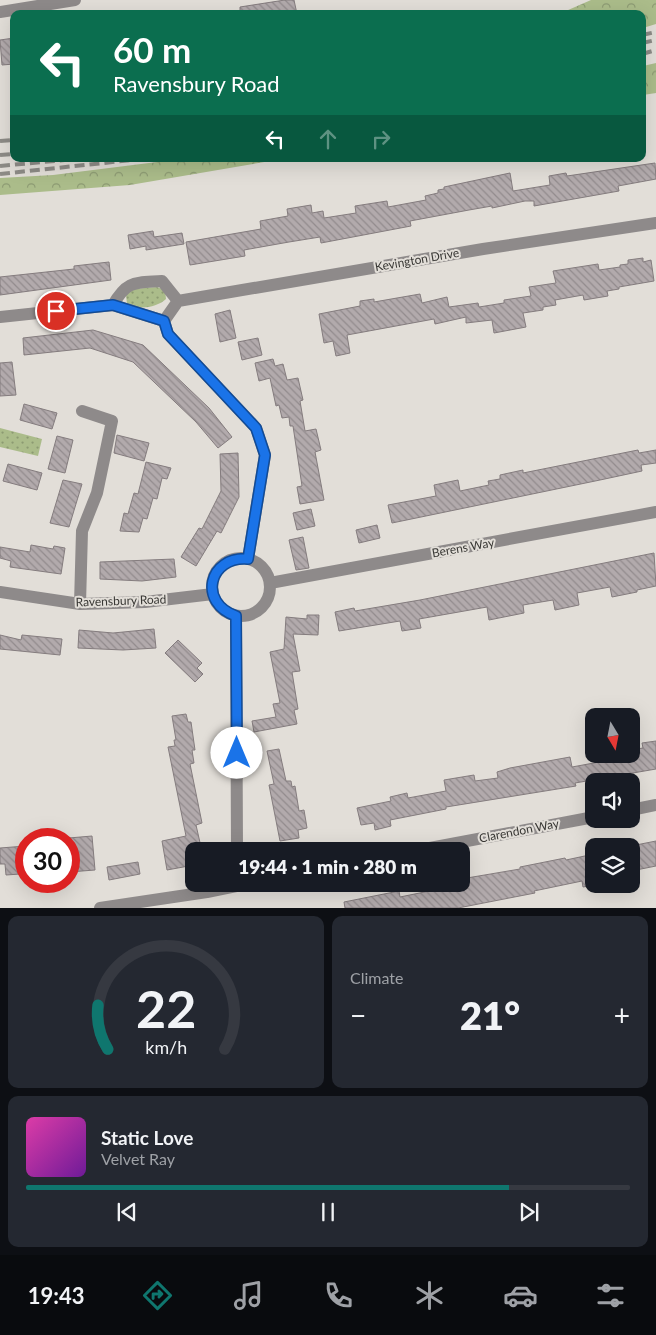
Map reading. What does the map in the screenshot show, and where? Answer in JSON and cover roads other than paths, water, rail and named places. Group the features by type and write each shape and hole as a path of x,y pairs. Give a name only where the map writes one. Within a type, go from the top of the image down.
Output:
{"street":[{"path":"12,10 75,0"},
{"name":"Kevington Drive","path":"178,301 483,249 656,223"},
{"path":"113,305 121,292 131,283 162,281 178,301 164,321"},
{"path":"0,317 113,305 164,321"},
{"path":"164,321 168,334 256,428 265,455 248,559"},
{"path":"80,604 82,531 97,493 112,420 82,411"},
{"name":"Berens Way","path":"270,583 656,512"},
{"path":"238,558 248,559 263,568 270,583 267,601 254,614 236,616 221,609 213,594 212,584 220,567 238,558"},
{"name":"Ravensbury Road","path":"0,592 80,604 145,602 213,594"},
{"path":"236,616 237,842"},
{"path":"640,808 656,805"},
{"name":"Clarendon Way","path":"462,842 585,819"},
{"path":"100,908 188,892"}],"railway":[{"path":"646,34 656,32"},
{"path":"646,42 656,40"},
{"path":"646,53 656,50"},
{"path":"0,141 10,140"},
{"path":"0,155 10,154"},
{"path":"0,166 43,162"},
{"path":"0,174 113,162"}]}
